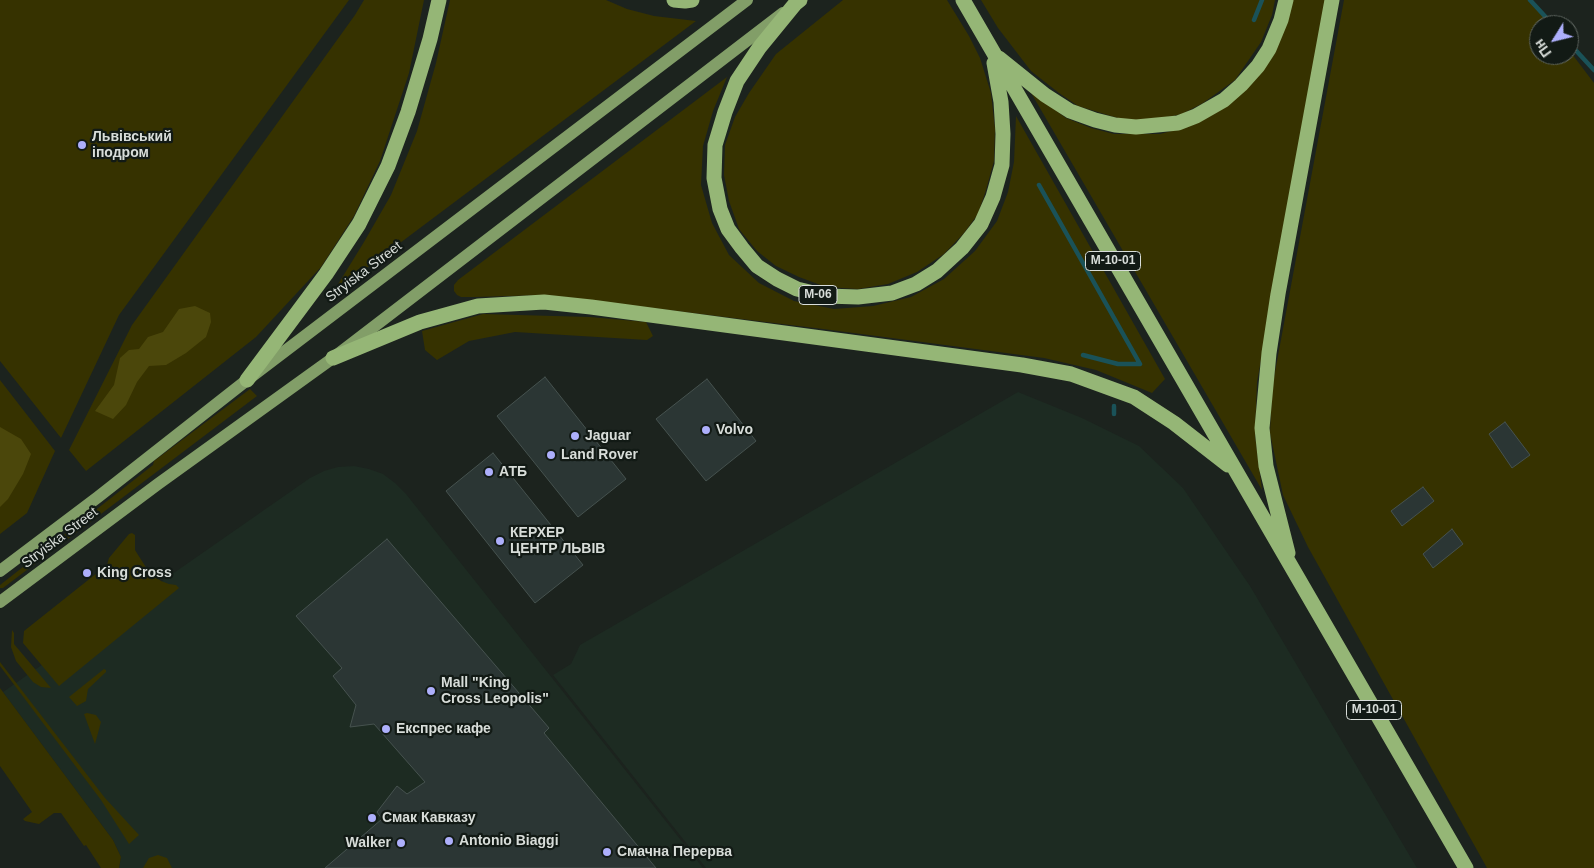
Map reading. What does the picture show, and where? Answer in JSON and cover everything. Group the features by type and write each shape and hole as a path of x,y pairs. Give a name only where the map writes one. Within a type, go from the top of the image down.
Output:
{"highway":[{"path":"247,380 326,274 359,224 388,166 408,112 430,39 439,0"},
{"path":"674,0 692,0"},
{"name":"М-06","path":"798,2 759,48 737,81 725,112 715,145 714,178 720,209 728,229 742,248 757,266 777,279 797,289 826,296 858,297 892,293 916,284 937,271 962,248 980,224 993,197 1002,165 1001,102 992,52 963,0"},
{"path":"992,52 1044,95 1070,111 1115,125 1136,127 1178,123 1196,116 1224,100 1258,66 1269,49 1281,20 1286,0"},
{"path":"1293,571 1266,466 1262,428 1268,362 1278,294 1332,0"},
{"name":"М-10-01","path":"992,52 1466,868"},
{"path":"333,358 420,322 478,306 544,302 591,307 1022,365 1070,374 1134,397 1174,423 1234,470"}],"main road":[{"name":"Stryiska Street","path":"0,571 98,498 247,380 747,0"},
{"name":"Stryiska Street","path":"0,602 198,454 333,358 798,2"}],"shaded area":[{"path":"0,0 349,0 119,315 61,438 0,361"},
{"path":"364,0 424,0 409,73 380,161 354,216 321,267 256,337 86,471 69,450 132,325"},
{"path":"450,0 606,0 627,9 654,16 696,21 332,294 391,195 417,131 436,63"},
{"path":"843,0 947,0 980,58 991,93 995,129 994,161 986,190 978,214 964,233 944,254 917,272 888,284 858,289 826,287 799,277 776,266 757,251 739,229 729,201 724,175 725,145 735,117 749,93 776,54"},
{"path":"981,0 1275,0 1272,15 1261,42 1235,80 1203,103 1182,114 1140,121 1121,119 1078,106 1059,93 1031,71 998,28"},
{"path":"1292,0 1327,0 1257,382 1255,435 1262,490 1030,91 1066,118 1091,128 1114,134 1160,134 1179,129 1228,105"},
{"path":"1344,0 1531,0 1542,15 1529,15 1529,65 1579,65 1579,63 1594,83 1594,868 1487,868 1308,547 1283,495 1270,433 1272,388"},
{"path":"727,77 713,111 703,146 701,185 712,223 729,255 759,283 794,301 834,309 873,306 911,297 944,279 975,251 997,221 1008,192 1014,162 1016,116 1165,379 1152,393 1096,370 1044,358 546,295 461,297 457,295 454,291 454,285 458,280"},
{"path":"195,306 210,313 211,322 206,337 186,353 166,365 149,366 137,382 126,405 113,419 95,411 114,385 120,358 129,350 139,349 148,337 163,332 179,309"},
{"path":"483,314 590,317 646,322 653,336 647,340 515,332 469,341 437,360 425,350 422,331"},
{"path":"0,380 55,451 27,513 0,534"},
{"path":"250,389 257,396 3,588 0,588 0,585 153,465 154,461"},
{"path":"1018,392 1082,418 1139,446 1183,488 1250,586 1417,868 706,868 553,675 571,664 580,645"},
{"path":"0,427 21,439 31,454 23,474 8,499 0,507"},
{"name":"Mall \"King Cross Leopolis\"","path":"354,466 383,474 406,494 703,868 119,868 121,857 113,840 3,692 310,478 338,467"},
{"path":"129,534 135,535 135,550 147,569 161,581 176,585 179,588 59,686 23,643 24,631 107,565 109,558"},
{"path":"12,630 14,633 14,644 51,688 41,687 33,682 16,661 11,647"},
{"path":"0,662 105,798 139,835 129,844 101,800 0,666"},
{"path":"104,669 106,672 88,689 86,701 77,706 69,697"},
{"path":"0,688 113,840 121,857 119,868 101,868 61,813 54,813 39,824 23,819 32,812 0,766"},
{"path":"84,714 96,715 101,722 95,744"},
{"path":"158,855 167,858 172,868 143,868 149,858"}],"building":[{"path":"545,377 626,479 578,517 497,416"},
{"name":"Volvo","path":"707,379 756,441 706,481 656,419"},
{"path":"1505,422 1530,455 1512,468 1489,434"},
{"path":"493,453 583,565 535,603 446,491"},
{"path":"1423,487 1434,501 1402,526 1391,511"},
{"path":"1452,529 1463,544 1433,568 1423,554"},
{"name":"Mall \"King Cross Leopolis\"","path":"387,539 549,728 544,733 656,868 325,868 382,819 377,812 397,786 407,794 425,782 374,724 350,727 356,705 333,676 342,668 296,616"}],"waterway":[{"path":"1254,20 1262,0"},
{"path":"1530,0 1544,15"},
{"path":"1579,54 1594,70"},
{"path":"1039,185 1140,364 1118,364 1083,355"},
{"path":"1114,406 1114,414"}],"place":[{"name":"Львівський іподром","path":"82,145"},
{"name":"Volvo","path":"706,430"},
{"name":"Jaguar","path":"575,436"},
{"name":"Land Rover","path":"551,455"},
{"name":"АТБ","path":"489,472"},
{"name":"КЕРХЕР ЦЕНТР ЛЬВІВ","path":"500,541"},
{"name":"King Cross","path":"87,573"},
{"name":"Mall \"King Cross Leopolis\"","path":"431,691"},
{"name":"Експрес кафе","path":"386,729"},
{"name":"Смак Кавказу","path":"372,818"},
{"name":"Antonio Biaggi","path":"449,841"},
{"name":"Walker","path":"401,843"},
{"name":"Смачна Перерва","path":"607,852"}]}
